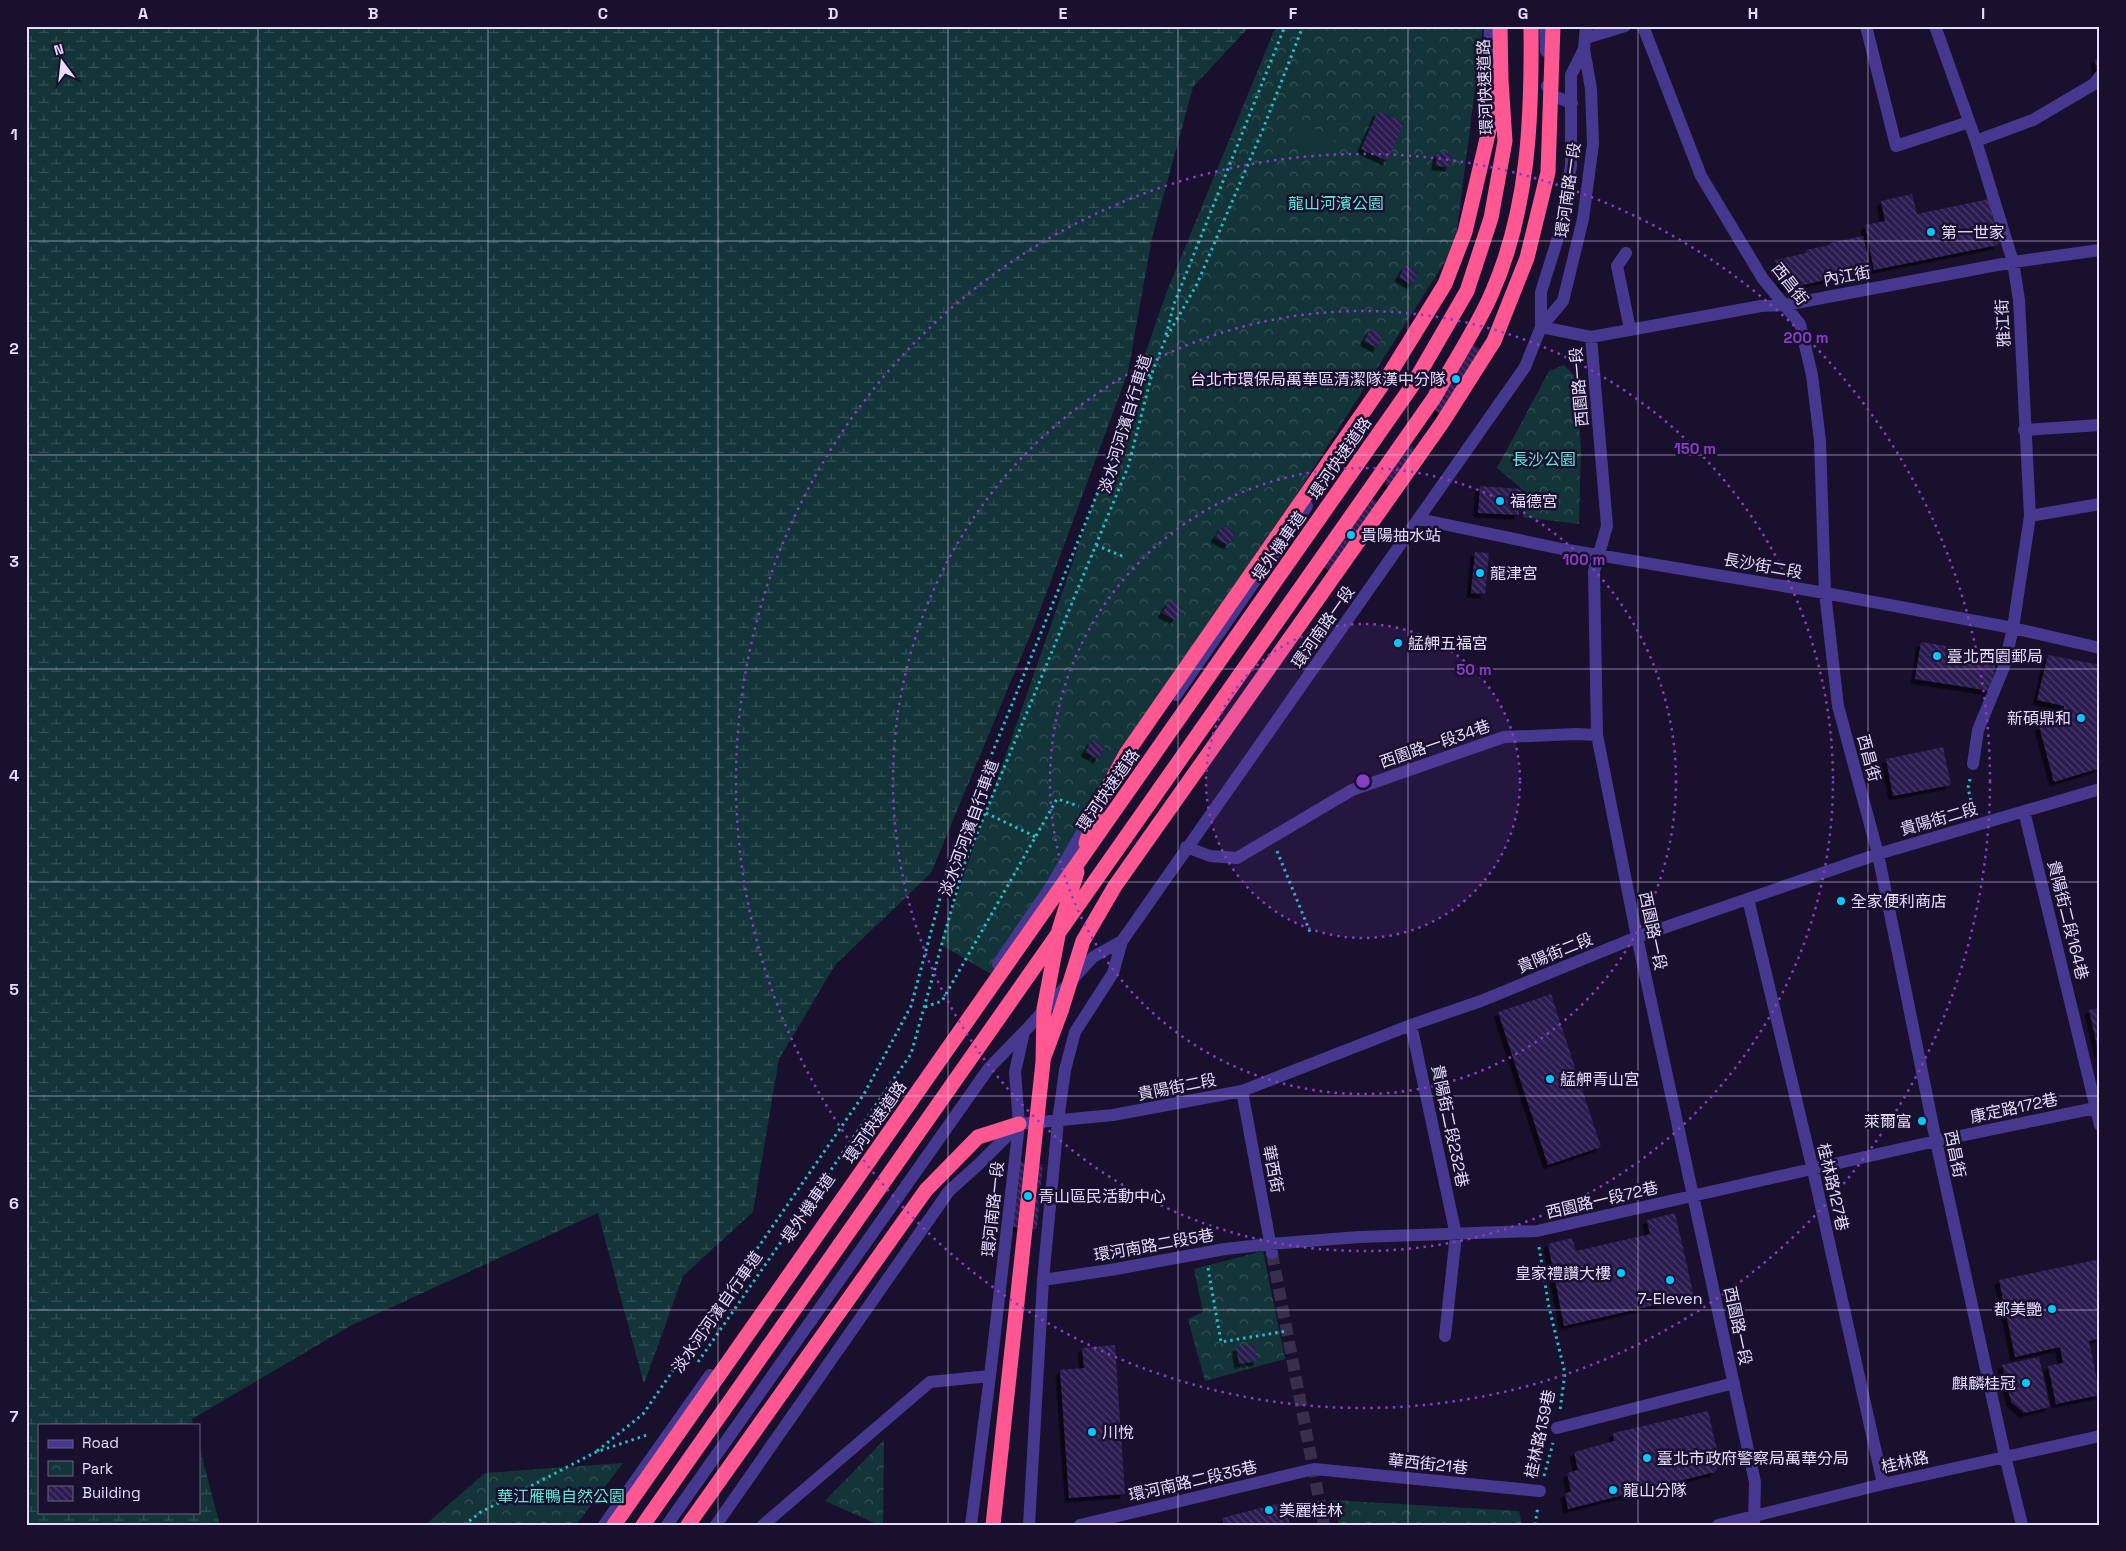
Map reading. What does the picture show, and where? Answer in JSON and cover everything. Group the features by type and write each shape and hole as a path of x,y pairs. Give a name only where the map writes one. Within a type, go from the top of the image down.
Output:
{"highway":[{"name":"環河快速道路","path":"614,1525 1412,386 1467,292 1491,218 1505,141 1501,80 1502,26"},
{"path":"643,1525 1434,398 1491,295 1512,235 1527,166 1532,97 1531,26"},
{"path":"1043,1062 1083,941 1115,886 1442,423 1494,341 1528,258 1548,172 1553,26"},
{"path":"993,1525 1043,1062 1044,1009 1059,930 1098,806 1126,754 1371,402 1445,284 1465,232 1501,80"},
{"path":"688,1525 926,1190 978,1137 1019,1124"}],"street":[{"name":"堤外機車道","path":"604,1525 926,1070 1053,883 1085,825 1396,377 1450,283 1476,212 1487,144 1490,26"},
{"name":"堤外機車道","path":"1053,883 1098,830 1291,557 1410,385 1464,289 1489,217 1501,150 1502,26"},
{"path":"1545,26 1546,84 1553,96 1572,103"},
{"path":"1585,38 1625,26"},
{"name":"西昌街","path":"1643,26 1701,176 1763,279 1786,304 1800,324 1812,375 1820,441 1826,593 1838,706 1878,854 1936,1141 2005,1456 2022,1525"},
{"path":"1866,26 1896,146 1969,122"},
{"name":"雅江街","path":"1935,26 1976,141 2013,262 2018,300 2030,516 2013,628 2004,667 1978,730 1973,764"},
{"name":"環河南路一段","path":"1541,327 1541,292 1557,241 1571,166 1571,75 1585,38"},
{"name":"環河南路一段","path":"1029,1525 1043,1280 1058,1121 1066,1070 1075,1032 1113,974 1122,941 1186,847 1525,367 1541,327 1563,301 1583,219 1592,144 1591,89 1585,38"},
{"path":"1976,141 2033,120 2094,84 2100,76"},
{"name":"內江街","path":"1541,327 1591,337 1761,306 1786,304 2013,262 2100,250"},
{"path":"1626,253 1617,266 1630,329"},
{"name":"西園路一段","path":"1591,337 1607,526 1594,571 1597,736 1637,937 1755,1482 1754,1520"},
{"path":"2024,430 2100,424"},
{"path":"2030,516 2100,504"},
{"name":"長沙街二段","path":"1419,519 1562,549 1826,593 2013,628 2100,648"},
{"name":"西園路一段34巷","path":"1186,847 1210,856 1238,858 1352,790 1504,737 1576,734 1597,736"},
{"name":"貴陽街二段","path":"1019,1124 1113,1115 1242,1091 1412,1024 1482,1001 1637,937 1878,854 2100,789"},
{"name":"貴陽街二段164巷","path":"2024,811 2098,1107 2100,1125"},
{"name":"桂林路127巷","path":"1748,899 1813,1170 1882,1484"},
{"name":"環河南路一段","path":"971,1525 1019,1124 1015,1072 1024,1032 1093,956 1122,941"},
{"name":"貴陽街二段232巷","path":"1412,1024 1456,1235 1445,1336"},
{"path":"666,1525 989,1068 1024,1032"},
{"name":"華西街","path":"1242,1091 1271,1248"},
{"name":"康定路172巷","path":"1936,1141 2098,1107"},
{"path":"716,1525 949,1191 1019,1124"},
{"name":"西園路一段72巷","path":"1271,1248 1359,1237 1537,1231 1936,1141"},
{"name":"環河南路二段5巷","path":"1043,1280 1116,1269 1205,1252 1271,1248"},
{"path":"763,1525 930,1382 990,1376"},
{"path":"1557,1428 1734,1383"},
{"name":"桂林路","path":"1718,1525 1754,1520 1882,1484 2100,1436"},
{"name":"華西街21巷","path":"1314,1469 1540,1492"},
{"name":"環河南路二段35巷","path":"1080,1525 1314,1469"}],"path":[{"path":"1165,340 1174,304 1285,26"},
{"name":"淡水河河濱自行車道","path":"692,1370 911,1054 964,865 1128,468 1153,370 1165,340 1197,284 1263,129 1303,26"},
{"path":"596,1452 643,1414 864,1094 911,1006 953,850 1140,388 1153,370"},
{"path":"1096,545 1124,557"},
{"path":"1973,764 1968,788 1976,825"},
{"path":"924,1007 942,1001 1057,799 1080,806"},
{"path":"986,813 1036,837"},
{"path":"1272,839 1310,932"},
{"name":"桂林路139巷","path":"1536,1525 1540,1492 1557,1428 1565,1373 1549,1307 1537,1231"},
{"path":"1205,1252 1221,1342 1287,1331"},
{"path":"464,1525 481,1512 596,1452 647,1435 653,1427"}],"green space":[{"path":"26,26 1250,26 1193,87 1152,238 1128,372 1036,621 931,873 835,965 779,1059 753,1212 683,1276 644,1384 598,1213 350,1326 192,1419 193,1424 38,1424 38,1514 200,1514 200,1450 220,1525 26,1525"},
{"name":"龍山河濱公園","path":"1276,26 1483,26 1455,246 991,974 940,944 1167,291"},
{"path":"1296,121 1336,137 1327,158 1287,142"},
{"name":"長沙公園","path":"1564,365 1574,375 1581,447 1579,524 1523,517 1527,493 1497,468 1549,371"},
{"path":"1263,1251 1285,1359 1205,1381 1188,1319 1203,1312 1194,1269"},
{"path":"884,1440 883,1525 879,1525 825,1501"},
{"name":"華江雁鴨自然公園","path":"623,1463 576,1525 425,1525 485,1473"},
{"path":"1333,1500 1519,1511 1522,1525 1339,1525"}],"building":[{"path":"2100,58 2100,86 2099,86 2095,59"},
{"path":"1378,111 1404,123 1387,161 1361,149"},
{"path":"1437,152 1451,153 1450,167 1436,166"},
{"name":"第一世家","path":"1912,194 1917,214 1989,199 1998,245 1874,270 1865,225 1885,221 1881,201"},
{"path":"1863,236 1871,270 1789,288 1783,286 1775,260 1806,253 1806,250 1830,245 1830,243"},
{"path":"1406,265 1419,272 1412,285 1399,277"},
{"path":"1371,329 1383,336 1377,348 1364,341"},
{"name":"台北市環保局萬華區清潔隊漢中分隊","path":"1463,339 1489,354 1450,419 1424,404"},
{"path":"1400,438 1427,458 1400,494 1374,475"},
{"name":"福德宮","path":"1480,486 1521,489 1519,515 1478,513"},
{"name":"貴陽抽水站","path":"1361,491 1389,510 1341,579 1313,559"},
{"path":"1222,526 1235,533 1228,545 1215,538"},
{"name":"龍津宮","path":"1475,552 1489,553 1485,594 1471,593"},
{"path":"1170,601 1183,608 1175,620 1162,613"},
{"path":"1921,642 1997,654 1991,691 1915,679"},
{"name":"新碩鼎和","path":"2048,655 2100,665 2100,768 2054,782 2039,726 2063,719 2064,706 2037,700"},
{"path":"1092,740 1105,747 1098,759 1085,752"},
{"path":"1943,747 1951,785 1893,796 1886,759"},
{"name":"艋舺青山宮","path":"1551,994 1601,1147 1548,1165 1498,1012"},
{"path":"2100,1008 2100,1054 2099,1054 2089,1010"},
{"name":"青山區民活動中心","path":"1019,1162 1043,1164 1037,1229 1013,1227"},
{"name":"皇家禮讚大樓","path":"1675,1213 1694,1296 1564,1326 1548,1244 1572,1238 1576,1251 1650,1234 1647,1220"},
{"name":"都美艷","path":"2096,1260 2100,1277 2100,1338 2089,1341 2100,1395 2056,1404 2048,1366 2063,1363 2060,1347 2015,1357 1999,1280"},
{"path":"1254,1344 1258,1361 1239,1364 1236,1347"},
{"name":"川悅","path":"1115,1345 1125,1494 1069,1498 1060,1370 1084,1368 1082,1348"},
{"name":"麒麟桂冠","path":"2039,1357 2050,1407 2024,1413 2011,1402 2002,1365"},
{"name":"臺北市政府警察局萬華分局","path":"1708,1411 1720,1463 1715,1472 1568,1509 1565,1494 1571,1491 1567,1473 1578,1470 1574,1452 1614,1441 1613,1433"},
{"name":"美麗桂林","path":"1284,1502 1290,1525 1224,1525 1222,1518"}],"tunnel":[{"path":"1272,1253 1324,1525"}],"place":[{"name":"第一世家","path":"1931,232"},
{"name":"台北市環保局萬華區清潔隊漢中分隊","path":"1456,379"},
{"name":"福德宮","path":"1500,501"},
{"name":"貴陽抽水站","path":"1351,535"},
{"name":"龍津宮","path":"1480,573"},
{"name":"艋舺五福宮","path":"1398,643"},
{"name":"臺北西園郵局","path":"1937,656"},
{"name":"新碩鼎和","path":"2081,718"},
{"name":"全家便利商店","path":"1841,901"},
{"name":"艋舺青山宮","path":"1550,1079"},
{"name":"萊爾富","path":"1922,1121"},
{"name":"青山區民活動中心","path":"1028,1196"},
{"name":"皇家禮讚大樓","path":"1621,1273"},
{"name":"7-Eleven","path":"1670,1280"},
{"name":"都美艷","path":"2052,1309"},
{"name":"麒麟桂冠","path":"2026,1383"},
{"name":"川悅","path":"1092,1432"},
{"name":"臺北市政府警察局萬華分局","path":"1647,1458"},
{"name":"龍山分隊","path":"1613,1490"},
{"name":"美麗桂林","path":"1269,1510"}]}
